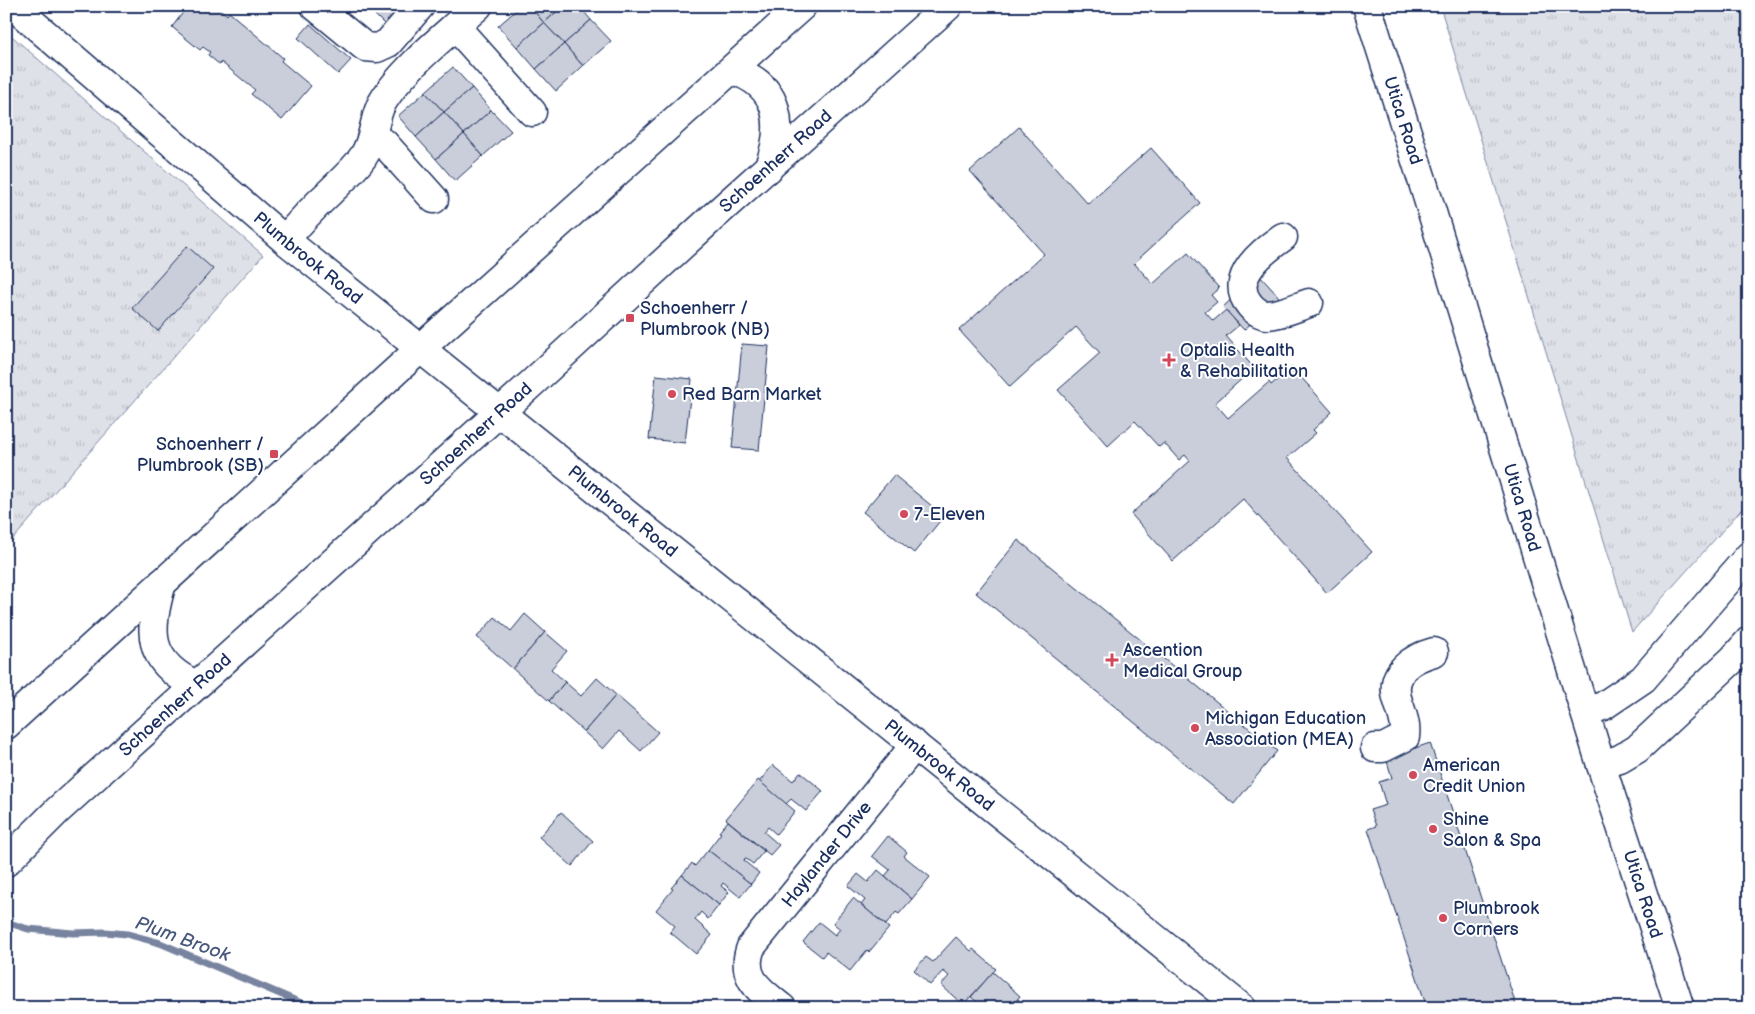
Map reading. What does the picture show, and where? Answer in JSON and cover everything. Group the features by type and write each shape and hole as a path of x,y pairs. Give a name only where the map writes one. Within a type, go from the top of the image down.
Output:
{"street":[{"name":"Plumbrook Road","path":"13,6 285,240 915,745 1232,1005"},
{"path":"315,6 365,47 377,48 388,44 420,6"},
{"path":"285,240 312,210 355,168 363,157 372,139 380,106 388,94 414,64 478,6"},
{"path":"6,725 421,348 802,6"},
{"name":"Schoenherr Road","path":"6,862 58,810 948,6"},
{"name":"Utica Road","path":"1367,6 1427,194 1601,764 1680,1008"},
{"path":"455,26 532,112"},
{"path":"732,70 756,80 766,91 774,105 777,137 775,151 768,169"},
{"path":"372,139 384,143 434,199"},
{"path":"1283,237 1269,247 1245,274 1243,295 1258,312 1268,315 1309,303"},
{"path":"1585,712 1603,706 1642,679 1749,556"},
{"path":"162,583 153,620 156,647 167,666 175,674 196,685"},
{"path":"1601,764 1620,759 1637,749 1733,660 1749,641"},
{"path":"1375,748 1383,748 1405,737 1406,727 1396,696 1396,683 1401,670 1410,662 1434,652"},
{"name":"Haylander Drive","path":"782,1008 759,989 746,967 746,958 751,947 915,745"}],"green space":[{"path":"1440,6 1749,6 1749,501 1632,632"},
{"path":"6,31 263,255 6,547"}],"building":[{"path":"188,6 216,6 227,15 229,12 283,58 281,61 311,86 282,120 251,94 255,90 221,62 220,65 208,55 210,52 203,47 200,50 172,27"},
{"path":"381,6 403,6 386,26 374,14"},
{"path":"521,6 530,6 544,23 517,47 498,26"},
{"path":"530,6 563,6 544,23"},
{"path":"563,6 579,6 591,20 564,44 544,23"},
{"path":"591,20 611,41 583,66 564,44"},
{"path":"544,23 564,44 536,69 517,47"},
{"path":"310,24 351,60 338,74 298,38"},
{"path":"564,44 583,66 556,91 536,69"},
{"path":"453,67 472,88 444,112 425,92"},
{"path":"472,88 491,110 464,134 444,112"},
{"path":"425,92 444,112 416,137 398,116"},
{"path":"491,110 511,131 483,156 464,134"},
{"path":"444,112 464,134 436,159 416,137"},
{"name":"Optalis Health & Rehabilitation","path":"1019,127 1088,204 1151,148 1200,203 1134,263 1153,284 1188,253 1219,288 1211,295 1217,302 1205,312 1213,321 1226,310 1239,325 1226,336 1254,368 1215,403 1228,418 1269,382 1271,385 1292,367 1332,412 1313,430 1316,433 1287,458 1372,552 1327,593 1243,499 1173,561 1131,514 1190,461 1185,455 1179,460 1164,443 1159,447 1135,421 1108,446 1058,390 1100,353 1076,327 1010,387 959,330 1044,254 970,171"},
{"path":"464,134 483,156 455,181 436,159"},
{"path":"187,246 213,269 158,331 132,308"},
{"path":"1258,274 1279,297 1244,330 1223,307"},
{"path":"742,344 769,346 759,450 732,448"},
{"name":"Red Barn Market","path":"656,375 692,379 685,443 649,439"},
{"name":"7-Eleven","path":"894,475 944,516 914,553 863,512"},
{"path":"1018,540 1277,751 1234,804 976,593"},
{"path":"525,614 545,632 513,669 477,637 495,617 511,631"},
{"path":"545,632 567,651 551,669 565,682 549,701 513,669"},
{"path":"597,678 616,695 584,732 549,701 565,682 581,696"},
{"path":"616,695 658,732 641,751 619,731 603,749 584,732"},
{"name":"Plumbrook Corners","path":"1430,743 1517,1008 1427,1008 1368,829 1376,826 1370,810 1386,805 1379,782 1392,778 1386,758"},
{"path":"773,765 793,781 800,772 823,791 806,811 791,799 786,804 759,782"},
{"path":"758,780 795,811 776,834 768,827 764,832 779,845 770,855 726,819"},
{"path":"561,812 593,841 572,866 539,837"},
{"path":"728,821 764,851 753,864 745,858 744,861 759,873 751,884 708,850"},
{"path":"888,836 907,852 904,856 930,877 912,899 885,876 890,870 872,856"},
{"path":"708,850 751,884 740,897 723,883 721,886 729,892 719,905 682,875 692,863 695,866"},
{"path":"878,870 912,899 899,914 896,912 886,925 861,905 865,900 848,886 858,874 868,882"},
{"path":"682,875 719,905 708,919 701,912 695,920 712,935 696,954 670,932 675,926 656,910"},
{"path":"853,898 889,928 869,952 867,950 850,971 826,952 822,957 803,942 819,922 835,935 840,929 833,923"},
{"path":"956,937 971,951 973,949 996,969 963,1005 941,985 949,976 943,971 930,985 914,970 926,957 933,962"},
{"path":"993,972 1020,996 1010,1008 970,1008 976,1001 971,997"},
{"path":"1018,999 1028,1008 1010,1008"}],"waterway":[{"name":"Plum Brook","path":"6,922 28,929 73,933 105,932 127,934 160,943 313,1008"}],"place":[{"name":"Schoenherr / Plumbrook (NB)","path":"630,318"},
{"name":"Optalis Health & Rehabilitation","path":"1169,360"},
{"name":"Red Barn Market","path":"672,394"},
{"name":"Schoenherr / Plumbrook (SB)","path":"274,454"},
{"name":"7-Eleven","path":"904,514"},
{"name":"Ascention Medical Group","path":"1112,660"},
{"name":"Michigan Education Association (MEA)","path":"1195,728"},
{"name":"American Credit Union","path":"1413,775"},
{"name":"Shine Salon & Spa","path":"1433,829"},
{"name":"Plumbrook Corners","path":"1443,918"}]}
